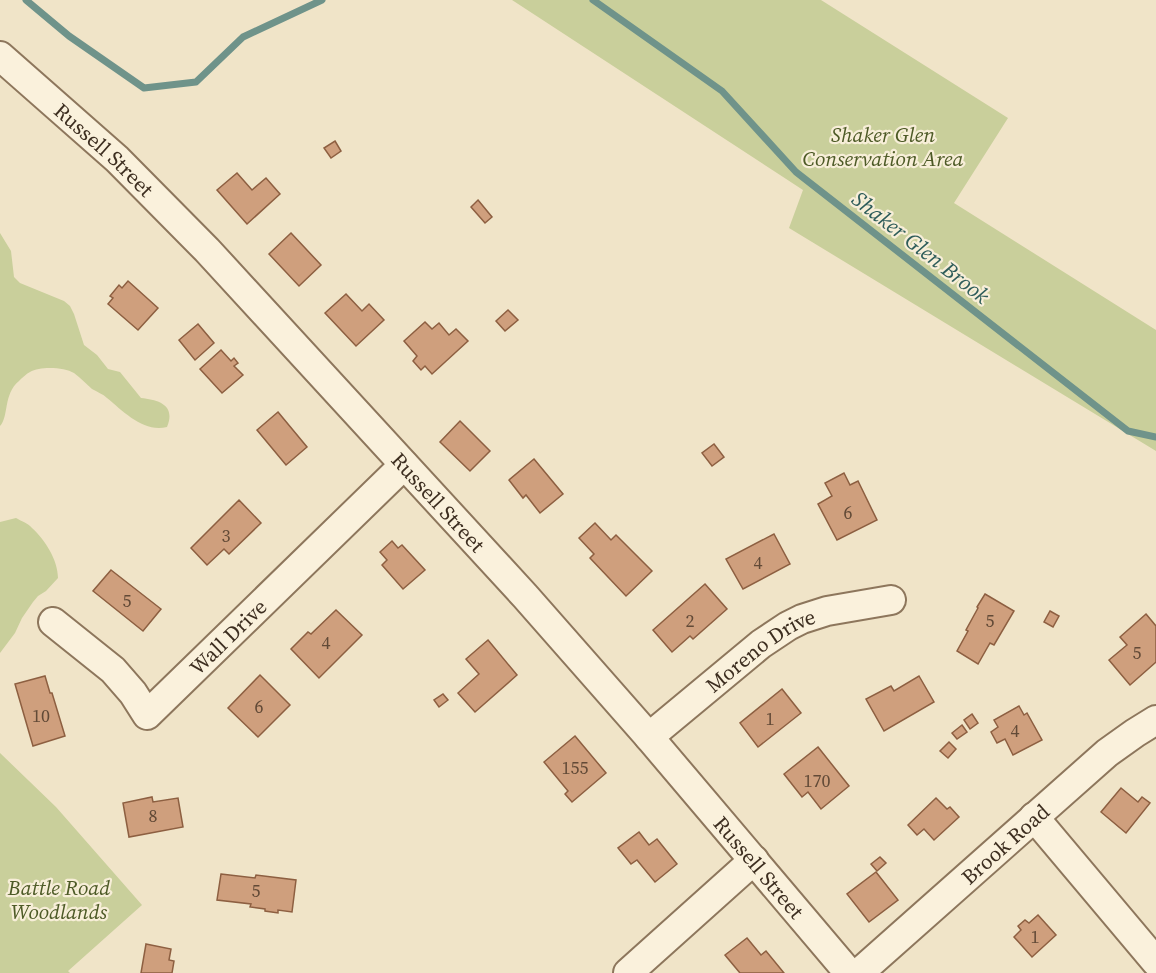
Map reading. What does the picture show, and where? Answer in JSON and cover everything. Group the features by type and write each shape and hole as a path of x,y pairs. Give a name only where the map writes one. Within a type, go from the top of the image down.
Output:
{"street":[{"name":"Russell Street","path":"0,56 88,132 207,250 525,596 849,973"},
{"name":"Wall Drive","path":"53,622 113,670 133,693 147,715 404,465"},
{"name":"Moreno Drive","path":"649,738 761,644 788,626 827,610 891,600"},
{"name":"Brook Road","path":"859,973 1107,753 1156,720"},
{"path":"1034,817 1156,962"},
{"path":"628,973 754,860"}],"green space":[{"name":"Shaker Glen Conservation Area","path":"512,0 821,0 1008,118 954,203 1156,330 1156,451 789,228 803,190"},
{"path":"0,233 11,251 14,277 20,283 64,301 70,306 84,345 97,355 108,369 120,372 141,398 154,400 164,405 169,413 167,427 150,427 142,424 127,415 104,395 92,389 74,373 52,368 34,370 14,386 0,426"},
{"path":"16,518 30,526 46,544 56,564 58,578 33,602 0,653 0,522"},
{"name":"Battle Road Woodlands","path":"0,753 56,807 142,905 68,971 70,973 0,973"}],"building":[{"path":"335,141 341,151 331,158 324,148"},
{"path":"237,173 252,190 266,178 280,194 247,224 217,190"},
{"path":"478,200 492,217 485,223 471,207"},
{"path":"291,233 321,265 299,286 269,254"},
{"path":"128,281 158,308 138,330 108,304 113,298 110,296 119,285 122,288"},
{"path":"346,294 362,311 369,304 384,320 356,346 325,313"},
{"path":"508,310 518,320 505,331 496,321"},
{"path":"425,322 432,329 439,323 449,335 456,329 468,341 432,374 425,366 421,370 413,361 417,356 404,341"},
{"path":"198,324 214,343 195,360 179,340"},
{"path":"221,350 231,361 234,358 238,363 234,366 243,375 222,393 200,369"},
{"path":"278,412 307,447 286,465 257,430"},
{"path":"460,421 490,451 470,471 440,442"},
{"path":"714,444 724,457 712,466 702,453"},
{"path":"534,459 563,494 540,513 526,495 523,498 509,480"},
{"path":"844,473 850,485 858,481 877,520 837,540 818,504 832,496 825,483"},
{"path":"239,500 261,523 229,554 224,549 207,565 191,548"},
{"path":"595,523 611,540 616,535 652,571 626,596 590,558 594,554 579,538"},
{"path":"774,534 790,564 743,589 726,559"},
{"path":"392,541 398,548 402,545 425,570 403,589 382,565 387,560 380,552"},
{"path":"111,570 161,609 143,631 93,591"},
{"path":"705,584 727,609 693,639 690,636 672,652 653,630"},
{"path":"985,594 1014,611 994,645 990,643 978,664 957,651"},
{"path":"336,610 362,635 319,678 291,649"},
{"path":"1050,611 1059,616 1053,627 1044,622"},
{"path":"1146,614 1156,626 1156,662 1130,685 1109,660 1127,645 1120,637"},
{"path":"488,640 517,675 475,712 458,693 479,674 466,659"},
{"path":"260,675 290,705 258,737 228,708"},
{"path":"45,676 65,736 33,746 15,684"},
{"path":"919,676 934,702 884,731 866,699 891,686 894,691"},
{"path":"782,689 801,713 758,747 740,723"},
{"path":"443,694 448,700 439,707 434,700"},
{"path":"1019,706 1024,715 1027,713 1042,740 1013,755 1005,739 997,743 991,732 998,727 994,720"},
{"path":"972,714 978,723 970,729 964,720"},
{"path":"962,725 967,732 957,739 952,733"},
{"path":"575,736 606,773 572,802 565,794 568,791 544,762"},
{"path":"949,742 956,749 948,758 940,751"},
{"path":"818,747 849,786 821,809 808,792 802,797 784,774"},
{"path":"1121,788 1138,802 1142,797 1150,803 1126,833 1101,812"},
{"path":"152,797 153,802 178,798 183,827 129,837 123,803"},
{"path":"936,798 947,809 950,807 959,817 934,840 924,829 917,835 908,825"},
{"path":"639,832 649,845 657,839 677,864 655,882 637,860 631,864 618,848"},
{"path":"880,857 886,863 877,871 871,864"},
{"path":"876,872 898,900 869,922 847,894"},
{"path":"221,874 296,880 292,912 265,911 265,909 250,907 251,904 217,900"},
{"path":"1038,915 1056,935 1032,957 1014,937 1021,930 1018,926 1025,920 1029,923"},
{"path":"747,938 761,955 766,951 784,973 740,973 725,955"},
{"path":"146,944 171,949 169,960 174,961 172,973 141,973"}],"waterway":[{"name":"Shaker Glen Brook","path":"26,0 69,36 144,88 196,82 243,37 322,0"},
{"name":"Shaker Glen Brook","path":"593,0 722,91 796,172 1128,431 1156,437"}]}
